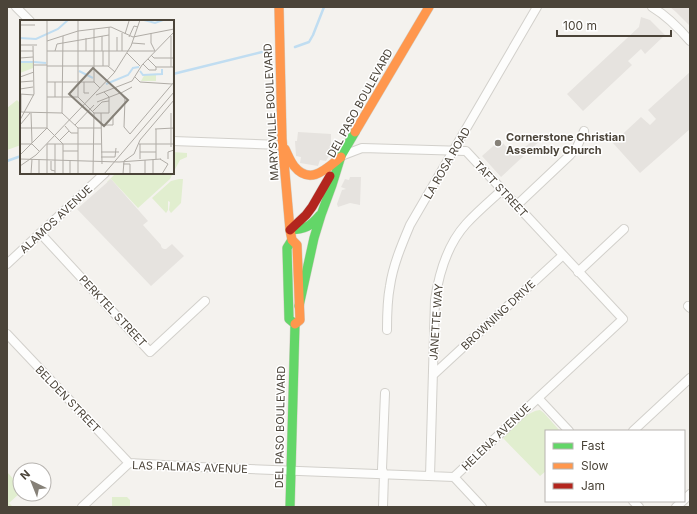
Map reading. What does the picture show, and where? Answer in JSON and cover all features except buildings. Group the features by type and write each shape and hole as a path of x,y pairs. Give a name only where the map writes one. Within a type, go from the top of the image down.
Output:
{"main road":[{"name":"MARYSVILLE BOULEVARD","path":"279,7 282,145 290,230 292,240 297,245 300,320 295,324 289,319 287,248 292,240"},
{"name":"DEL PASO BOULEVARD","path":"299,306 320,215 332,185 341,156 429,7"},
{"path":"282,145 294,166 304,175 312,176 320,174 341,156"},
{"path":"290,230 312,207 341,156"},
{"path":"290,230 304,229 312,224 320,215"},
{"name":"DEL PASO BOULEVARD","path":"290,507 295,324"}],"street":[{"path":"16,7 29,20"},
{"name":"LA ROSA ROAD","path":"387,330 390,284 402,244 410,225 537,7"},
{"path":"652,7 669,18 690,40"},
{"path":"516,206 570,156 580,142 584,131"},
{"path":"174,141 282,145"},
{"name":"TAFT STREET","path":"341,156 362,148 466,152 623,319"},
{"name":"ALAMOS AVENUE","path":"7,264 104,174"},
{"name":"JANETTE WAY","path":"430,476 435,300 440,272 445,258 459,232 466,223 502,190"},
{"path":"578,272 624,228"},
{"name":"PERKTEL STREET","path":"40,233 150,352 205,301"},
{"name":"BROWNING DRIVE","path":"433,375 563,255"},
{"name":"HELENA AVENUE","path":"292,471 454,477 623,319"},
{"name":"BELDEN STREET","path":"7,334 129,463"},
{"path":"634,430 690,378"},
{"path":"382,507 385,393"},
{"path":"538,398 567,430"},
{"name":"LAS PALMAS AVENUE","path":"82,507 129,463 292,471"},
{"path":"454,477 482,507"}],"shaded area":[{"path":"670,7 690,7 690,26 676,12"},
{"path":"641,17 650,20 665,35 645,54 641,49 628,61 632,65 583,111 567,94 639,27"},
{"path":"690,72 690,129 640,173 613,143 641,117 650,125 656,119 648,110"},
{"path":"298,132 331,134 331,148 333,149 326,161 320,160 318,166 300,163 301,157 296,156 295,141 297,141"},
{"path":"541,133 544,137 501,177 482,156 500,140 515,156"},
{"path":"350,177 361,177 360,205 350,203 338,207 337,204 342,190 346,189 341,187 345,179 349,180"},
{"path":"111,179 148,221 143,225 162,248 166,249 172,244 184,256 151,286 77,209"}],"green space":[{"path":"17,100 20,103 20,145 7,150 7,108"},
{"path":"174,152 187,153 187,157 180,160 174,171"},
{"path":"115,174 172,174 170,179 138,208 111,179 108,183 107,182"},
{"path":"183,179 181,203 171,213 169,210 170,202 168,201 168,210 166,213 152,198 171,181"},
{"path":"540,410 544,413 559,430 545,430 545,472 540,476 503,438 520,421 535,411"},
{"path":"7,472 12,477 12,500 9,503 13,507 7,507"},
{"path":"112,497 127,497 130,500 130,507 112,507"}],"waterway":[{"path":"295,47 309,42 324,7"},
{"path":"174,74 266,51"},
{"path":"7,161 20,156"}],"traffic: fast":[{"path":"299,306 314,238 321,215 341,156 355,132"},
{"path":"290,230 307,227 320,215"},
{"path":"292,240 287,248 289,319 295,324"},
{"path":"290,507 295,324"}],"traffic: slow":[{"path":"279,7 282,139 290,230 292,240 297,245 300,320 295,324"},
{"path":"355,132 429,7"},
{"path":"285,149 294,166 306,175 318,174 341,157"}],"traffic: jam":[{"path":"290,230 312,207 330,176"}],"place":[{"name":"Cornerstone Christian Assembly Church","path":"498,143"}]}
